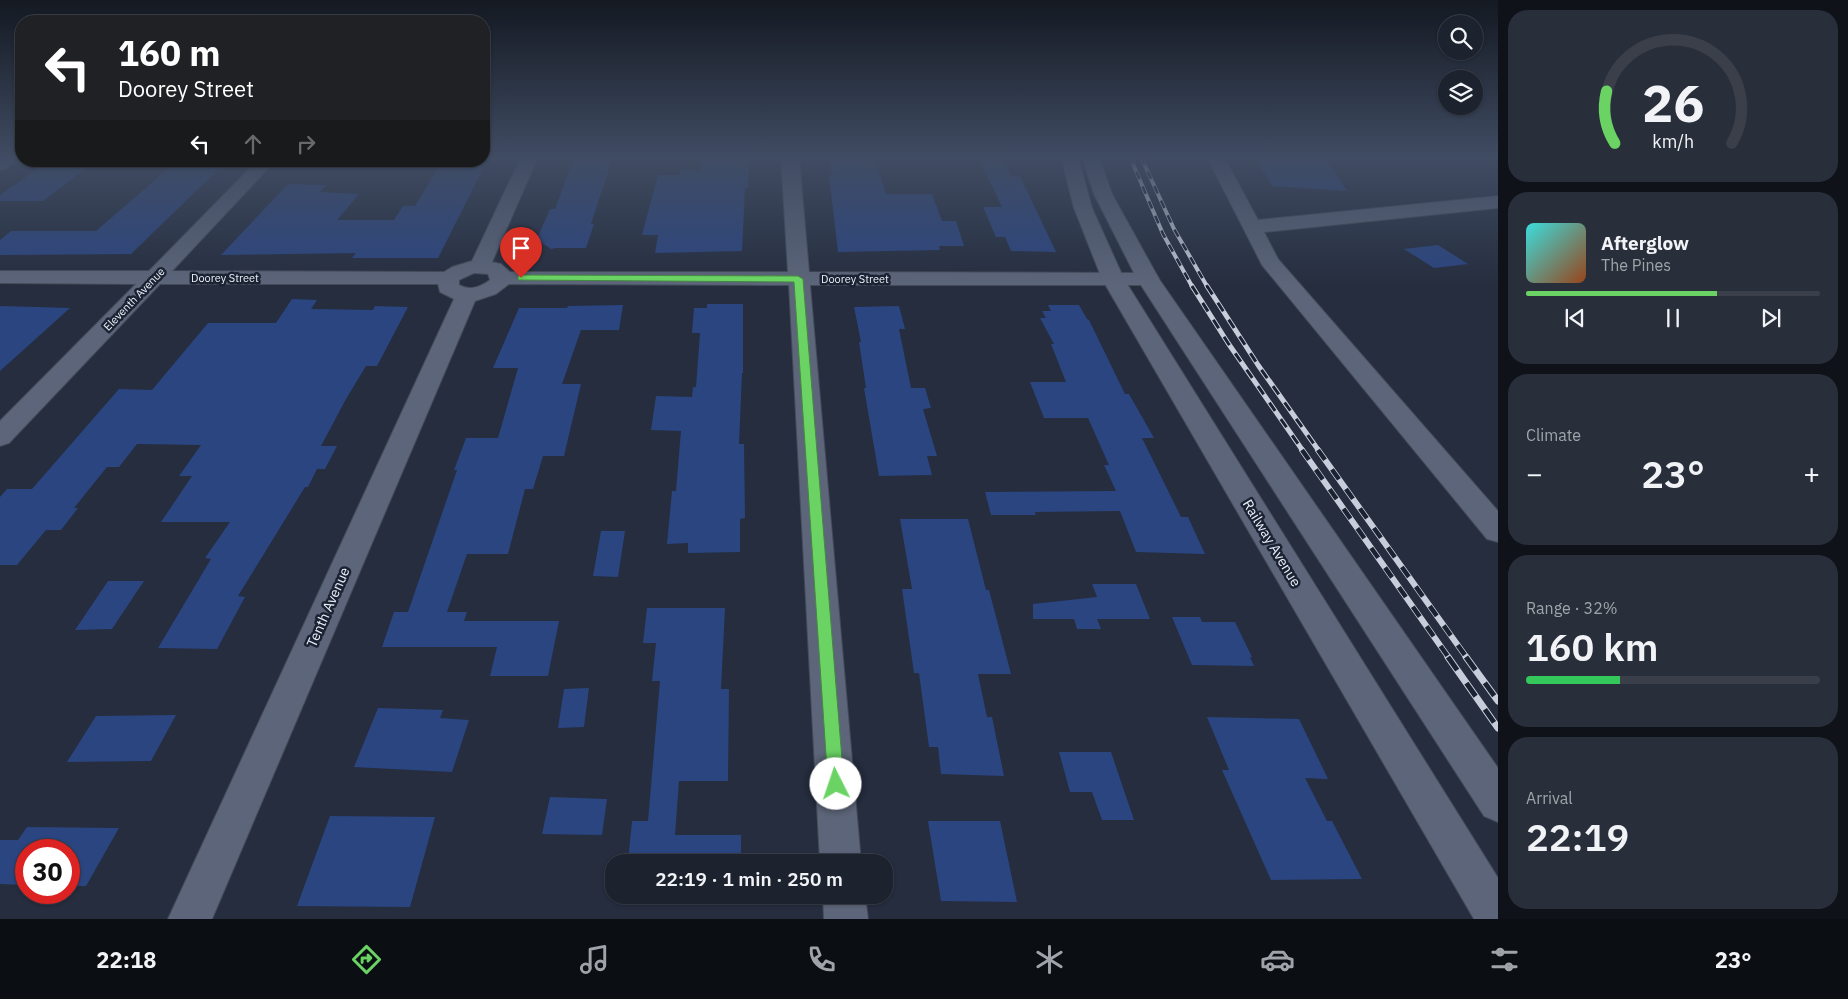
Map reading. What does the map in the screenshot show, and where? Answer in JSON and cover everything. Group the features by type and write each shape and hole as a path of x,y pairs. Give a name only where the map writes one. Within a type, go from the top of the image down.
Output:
{"street":[{"name":"Eleventh Avenue","path":"0,437 229,200"},
{"path":"480,266 510,200"},
{"path":"793,200 841,854"},
{"name":"Railway Avenue","path":"1082,200 1113,279 1498,918"},
{"path":"1106,200 1148,279 1498,802"},
{"path":"1237,200 1269,261 1498,531"},
{"path":"1251,227 1498,202"},
{"path":"480,266 494,268 501,274 500,282 490,290 458,286 459,271 480,266"},
{"name":"Doorey Street","path":"0,277 154,278 458,286"},
{"name":"Doorey Street","path":"502,278 1148,279"},
{"name":"Tenth Avenue","path":"190,919 458,286"},
{"path":"845,904 846,919"}],"building":[{"path":"0,200 44,200 43,201"},
{"path":"132,200 187,200 131,254 0,255 0,240 11,231 96,231"},
{"path":"273,200 354,200 337,220 394,220 403,206 415,206 419,200 467,200 438,258 352,258 356,253 221,255"},
{"path":"558,200 599,200 591,224 594,224 586,248 551,249 537,239 550,209 555,209"},
{"path":"651,200 744,200 742,251 655,253 658,235 642,235"},
{"path":"832,200 934,200 942,221 956,221 964,246 939,246 940,250 838,252"},
{"path":"999,200 1031,200 1056,252 1011,251 1005,237 996,237 983,207 1002,207"},
{"path":"1438,245 1468,264 1434,268 1404,249"},
{"path":"292,299 317,300 311,309 373,310 375,306 408,307 377,366 366,366 346,399 321,446 337,446 325,469 317,469 308,487 305,487 238,596 245,597 217,649 158,648 211,559 205,558 230,522 161,522 192,476 179,476 201,445 137,444 119,467 107,467 74,508 78,508 61,530 46,530 17,565 0,565 0,497 7,489 32,489 119,389 152,390 208,323 276,323"},
{"path":"707,304 743,304 743,373 739,444 744,444 745,518 740,519 740,552 688,553 688,543 667,544 672,491 676,491 681,431 651,430 656,396 692,397 693,387 696,387 700,333 692,333 694,308 707,308"},
{"path":"623,305 619,330 581,330 562,384 581,384 564,456 543,456 533,489 525,489 508,554 467,554 447,612 467,612 464,621 559,621 548,676 490,676 497,647 382,647 394,612 408,612 457,470 454,470 466,438 498,438 518,368 493,368 519,308"},
{"path":"1048,305 1079,305 1089,320 1125,394 1129,394 1154,438 1142,438 1181,517 1188,517 1205,554 1136,552 1120,511 1035,512 1036,515 991,515 985,492 1116,491 1104,465 1109,465 1088,418 1044,418 1030,382 1066,382 1051,344 1054,344 1040,318 1046,318 1042,311 1051,311"},
{"path":"0,306 70,308 0,371"},
{"path":"899,306 905,329 899,329 911,388 925,388 931,408 923,409 937,456 927,456 932,475 879,476 864,388 866,388 859,342 861,342 854,307"},
{"path":"900,519 968,519 986,590 989,590 1011,674 978,674 987,717 992,717 1004,776 941,774 938,747 929,747 919,673 914,673 902,589 912,589"},
{"path":"601,531 625,531 618,577 593,576"},
{"path":"108,581 144,581 112,629 75,630"},
{"path":"1092,584 1136,584 1150,619 1097,619 1101,629 1077,629 1074,619 1033,619 1033,604 1097,597"},
{"path":"647,608 725,608 721,689 729,689 728,781 679,781 675,835 741,835 741,854 629,854 632,821 648,821 660,681 652,681 656,643 643,643"},
{"path":"1172,617 1200,617 1202,622 1235,622 1252,657 1250,657 1254,666 1192,665"},
{"path":"589,688 584,727 558,728 564,689"},
{"path":"378,708 443,710 440,718 469,720 452,772 354,767"},
{"path":"176,715 151,761 67,762 96,716"},
{"path":"1207,717 1299,719 1328,779 1305,778 1327,821 1332,821 1362,879 1271,880 1222,770 1229,770"},
{"path":"1059,752 1111,752 1134,820 1102,820 1092,792 1070,792"},
{"path":"550,797 607,799 602,835 542,834"},
{"path":"330,816 435,817 410,907 297,906"},
{"path":"928,821 1000,821 1017,902 941,901"},
{"path":"27,827 119,828 86,886 80,886 80,839 19,839"},
{"path":"0,840 15,840 15,885 0,884"}],"railway":[{"path":"1148,200 1163,234 1193,288"},
{"path":"1161,200 1174,229 1208,288"},
{"path":"1192,286 1228,343 1303,451"},
{"path":"1207,286 1258,365 1319,451"},
{"path":"1302,450 1449,658"},
{"path":"1318,450 1467,658"},
{"path":"1448,657 1498,728"},
{"path":"1466,657 1498,701"}],"route":[{"path":"521,278 798,279 836,784"}]}
